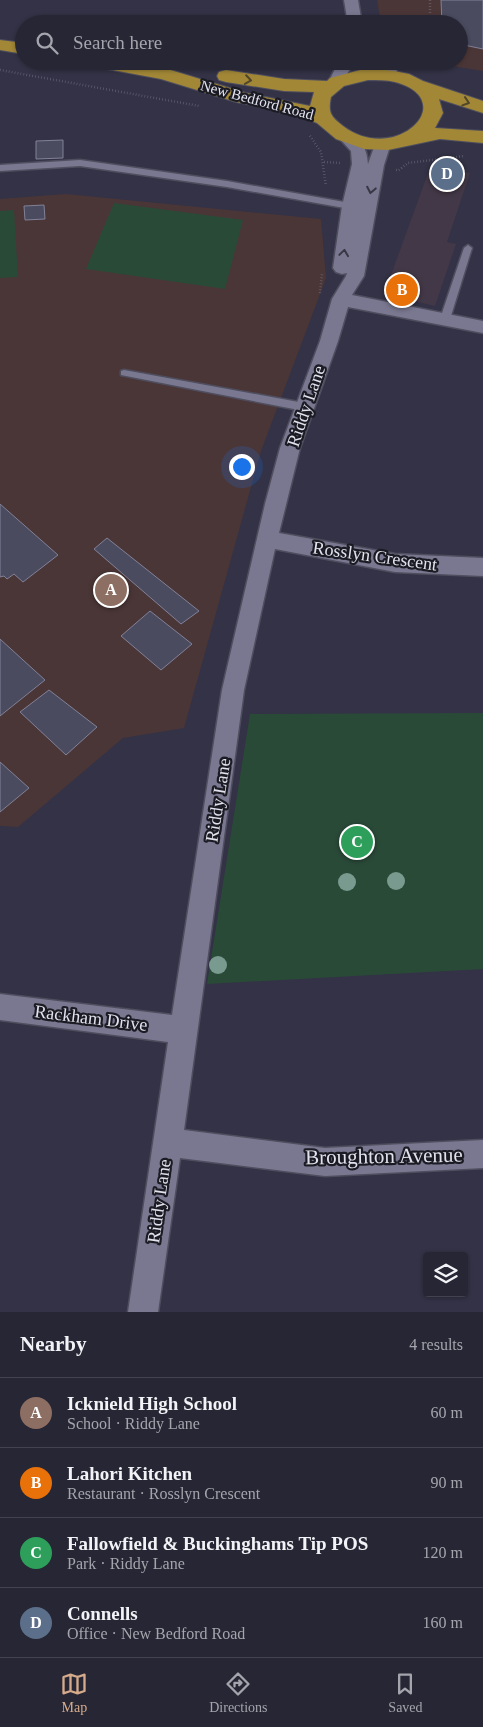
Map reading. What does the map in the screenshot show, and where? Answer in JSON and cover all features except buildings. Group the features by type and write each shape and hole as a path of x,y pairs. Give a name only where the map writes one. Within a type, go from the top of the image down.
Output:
{"highway":[{"path":"0,45 15,48"},
{"name":"New Bedford Road","path":"142,70 164,74 243,98 300,109 321,118"},
{"path":"383,70 351,76 333,84 321,96 318,107 321,118 336,132 347,138 365,142 383,143 440,133 483,137"},
{"path":"389,70 416,85 427,94 433,103 434,114 430,124 409,139"},
{"name":"New Bedford Road","path":"164,74 200,73 284,85 333,84"},
{"path":"416,85 483,107"}],"street":[{"path":"351,0 354,15"},
{"path":"333,84 342,70"},
{"name":"Riddy Lane","path":"341,299 341,274 350,206 360,164 359,150 347,138"},
{"name":"Riddy Lane","path":"143,1312 233,690 267,539 290,448 329,341 341,299 355,276 376,165 383,143"},
{"path":"341,299 483,327"},
{"name":"Rosslyn Crescent","path":"267,539 395,563 483,567"},
{"name":"Rackham Drive","path":"0,1007 183,1030"},
{"name":"Broughton Avenue","path":"167,1142 325,1162 483,1154"}],"lane":[{"path":"0,168 80,163 227,184 350,206"},
{"path":"445,319 468,248"},
{"path":"124,373 304,407"}],"path":[{"path":"430,0 430,15"},
{"path":"0,70 205,107"},
{"path":"308,133 321,152 328,192"},
{"path":"399,170 408,163 464,156"}],"shaded area":[{"path":"377,0 483,0 483,71 468,69 468,15 380,15"},
{"path":"431,165 470,173 447,242 456,244 435,306 384,294"},
{"path":"66,194 321,219 326,278 261,451 184,728 123,738 18,827 0,826 0,199"}],"green space":[{"path":"114,203 243,220 225,289 86,269"},
{"path":"14,210 18,277 0,278 0,211"},
{"path":"483,713 483,969 207,984 250,714"}],"place":[{"name":"Connells","path":"447,174"},
{"name":"Lahori Kitchen","path":"402,290"},
{"name":"Icknield High School","path":"111,590"},
{"name":"Fallowfield & Buckinghams Tip POS","path":"357,842"}]}
